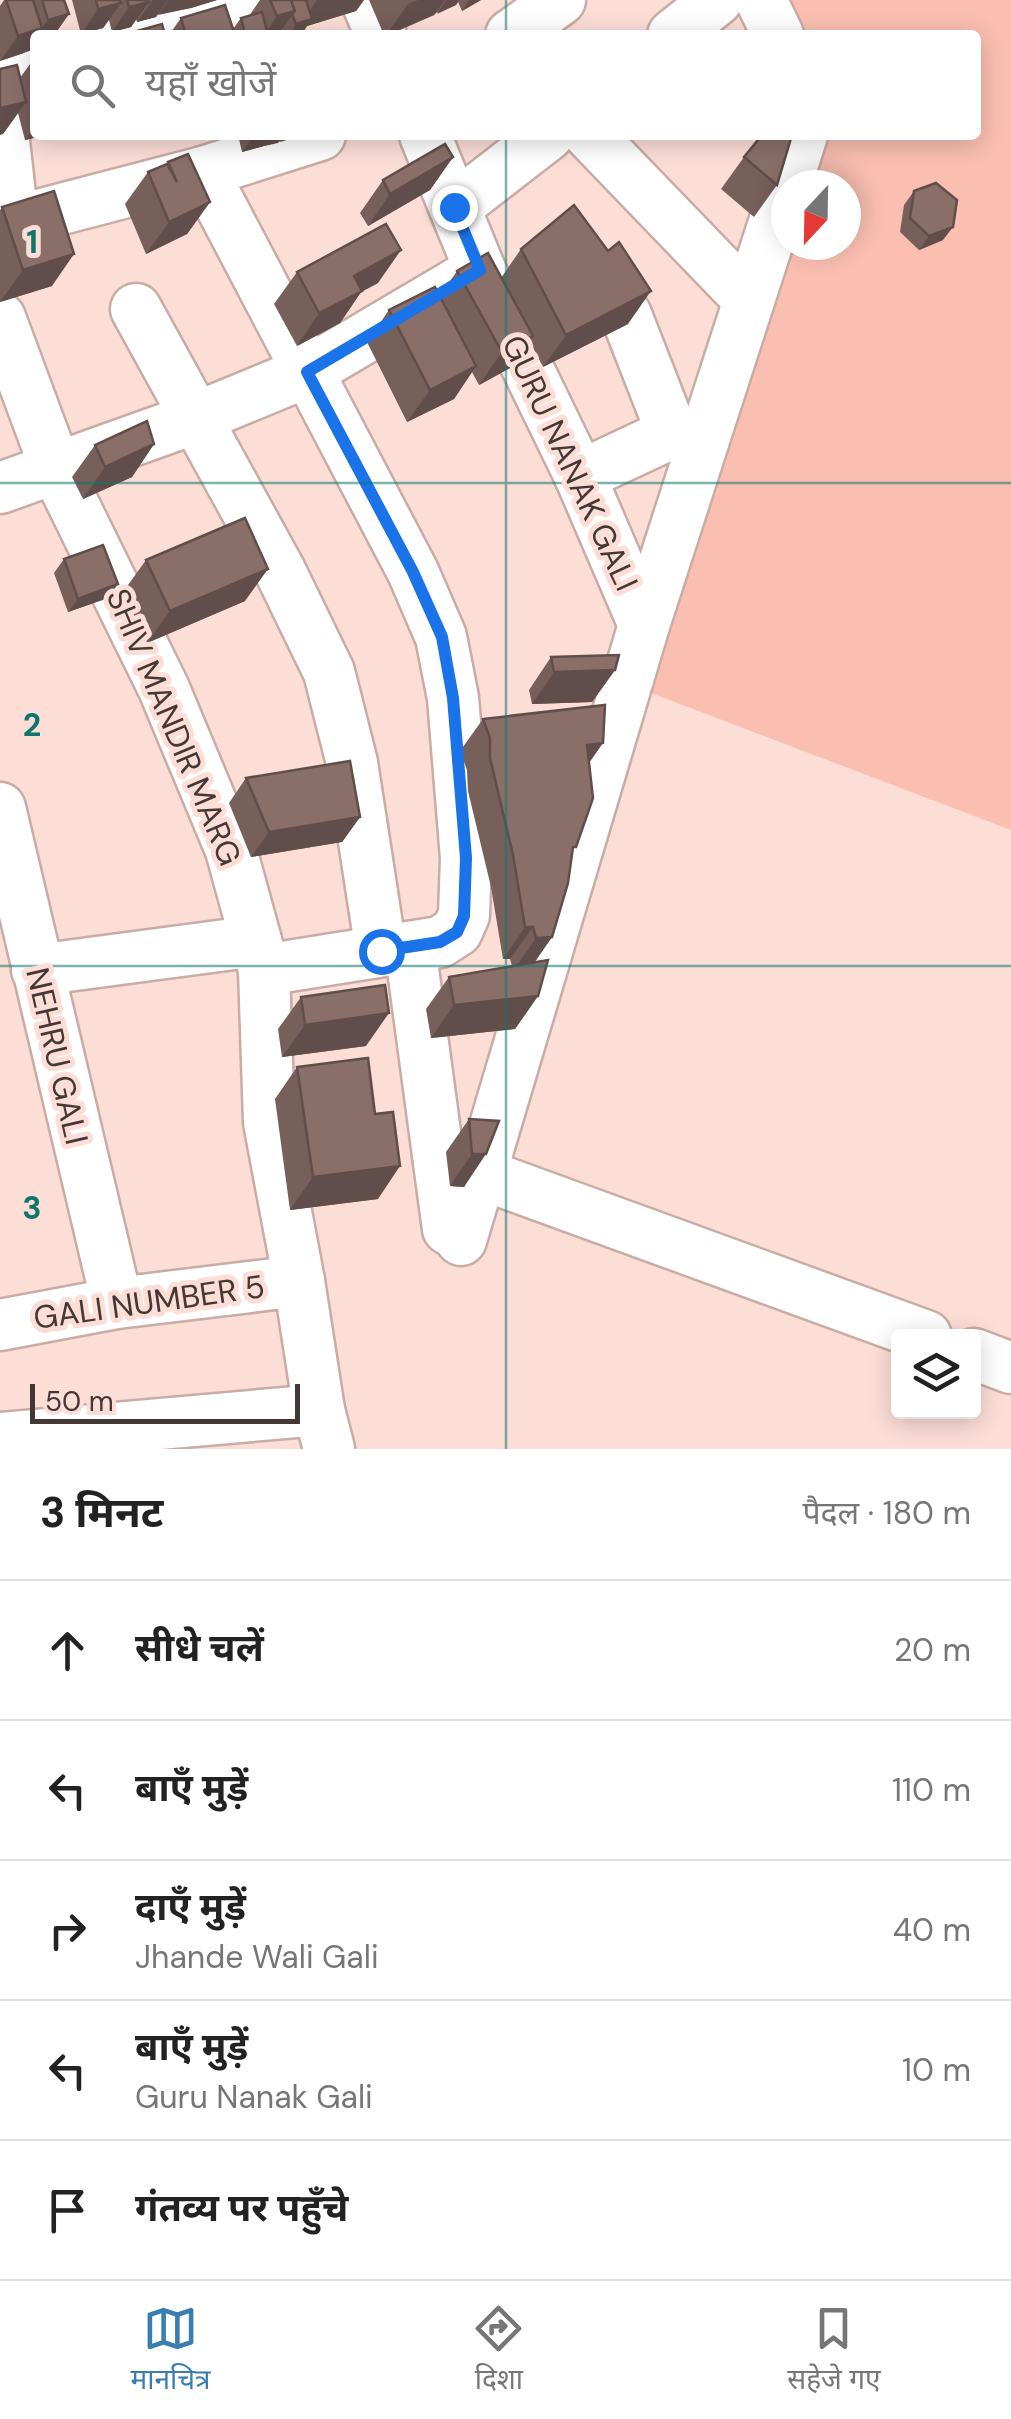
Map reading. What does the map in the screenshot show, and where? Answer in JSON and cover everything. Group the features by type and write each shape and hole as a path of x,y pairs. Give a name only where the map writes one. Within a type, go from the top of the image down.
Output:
{"street":[{"path":"131,30 257,0"},
{"path":"366,0 379,30"},
{"path":"519,30 560,0"},
{"path":"679,30 717,0"},
{"path":"761,0 776,30"},
{"path":"0,66 30,57"},
{"path":"0,106 7,223 203,172 304,140"},
{"name":"GURU NANAK GALI","path":"426,140 480,270 580,476 644,625"},
{"path":"454,207 541,140"},
{"path":"595,140 749,300"},
{"path":"791,170 800,140"},
{"path":"37,970 396,949 440,942 457,932 464,916 466,858 453,698 442,637 413,572 203,172"},
{"path":"136,309 280,572 329,672 396,949 455,1234 644,625 687,438 749,300 771,232"},
{"path":"0,488 194,419 307,372 480,270"},
{"path":"626,315 687,438"},
{"name":"SHIV MANDIR MARG","path":"0,318 56,468 164,689 231,850 260,956 269,1122 324,1430"},
{"path":"580,476 687,438"},
{"name":"NEHRU GALI","path":"0,808 117,1303"},
{"path":"498,1180 907,1329"},
{"name":"GALI NUMBER 5","path":"0,1325 117,1303 299,1281"},
{"path":"981,1357 1011,1368"},
{"path":"0,1438 324,1430"}],"shaded area":[{"path":"780,0 1011,0 1011,830 643,690 781,260 861,260 861,170 808,170 817,140 981,140 981,30 795,30"}],"building":[{"path":"6,0 33,0 42,28 18,36"},
{"path":"42,0 64,0 69,14 48,20"},
{"path":"96,0 120,0 121,3 98,9"},
{"path":"127,0 148,0 149,2 129,7"},
{"path":"270,0 291,0 295,11 277,16"},
{"path":"291,0 306,0 312,19 296,24"},
{"path":"225,5 233,30 185,30 181,18"},
{"path":"262,12 267,30 244,30 241,18"},
{"path":"162,24 164,30 141,30"},
{"path":"17,65 26,102 0,108 0,69"},
{"path":"758,140 790,140 782,170 771,170 771,180 744,157"},
{"path":"445,144 453,157 390,194 383,180"},
{"path":"188,154 210,202 169,222 148,172 167,164 177,182 168,162"},
{"path":"936,183 957,200 953,227 929,236 910,218 914,191"},
{"path":"54,191 74,254 23,270 2,207"},
{"path":"574,205 608,251 619,242 651,291 566,335 521,249"},
{"path":"386,224 401,250 354,276 362,291 319,313 297,272"},
{"path":"488,253 533,336 502,352 457,271"},
{"path":"435,287 476,366 430,390 389,310"},
{"path":"147,421 154,444 105,467 95,445"},
{"path":"245,518 268,569 170,611 146,560"},
{"path":"103,545 118,584 78,599 64,559"},
{"path":"619,655 615,670 554,672 551,657"},
{"path":"605,705 603,743 587,745 593,798 573,847 568,883 552,937 536,938 533,927 525,927 490,758 490,738 483,719"},
{"path":"350,761 360,817 269,832 246,778"},
{"path":"548,960 538,996 454,1005 449,977"},
{"path":"385,985 389,1013 305,1025 301,997"},
{"path":"368,1058 375,1114 393,1112 400,1166 313,1177 297,1067"},
{"path":"469,1119 499,1121 486,1154 472,1154"}],"route":[{"path":"381,951 440,942 457,932 464,916 466,858 453,698 442,637 413,572 307,372 480,270 454,207"}]}
